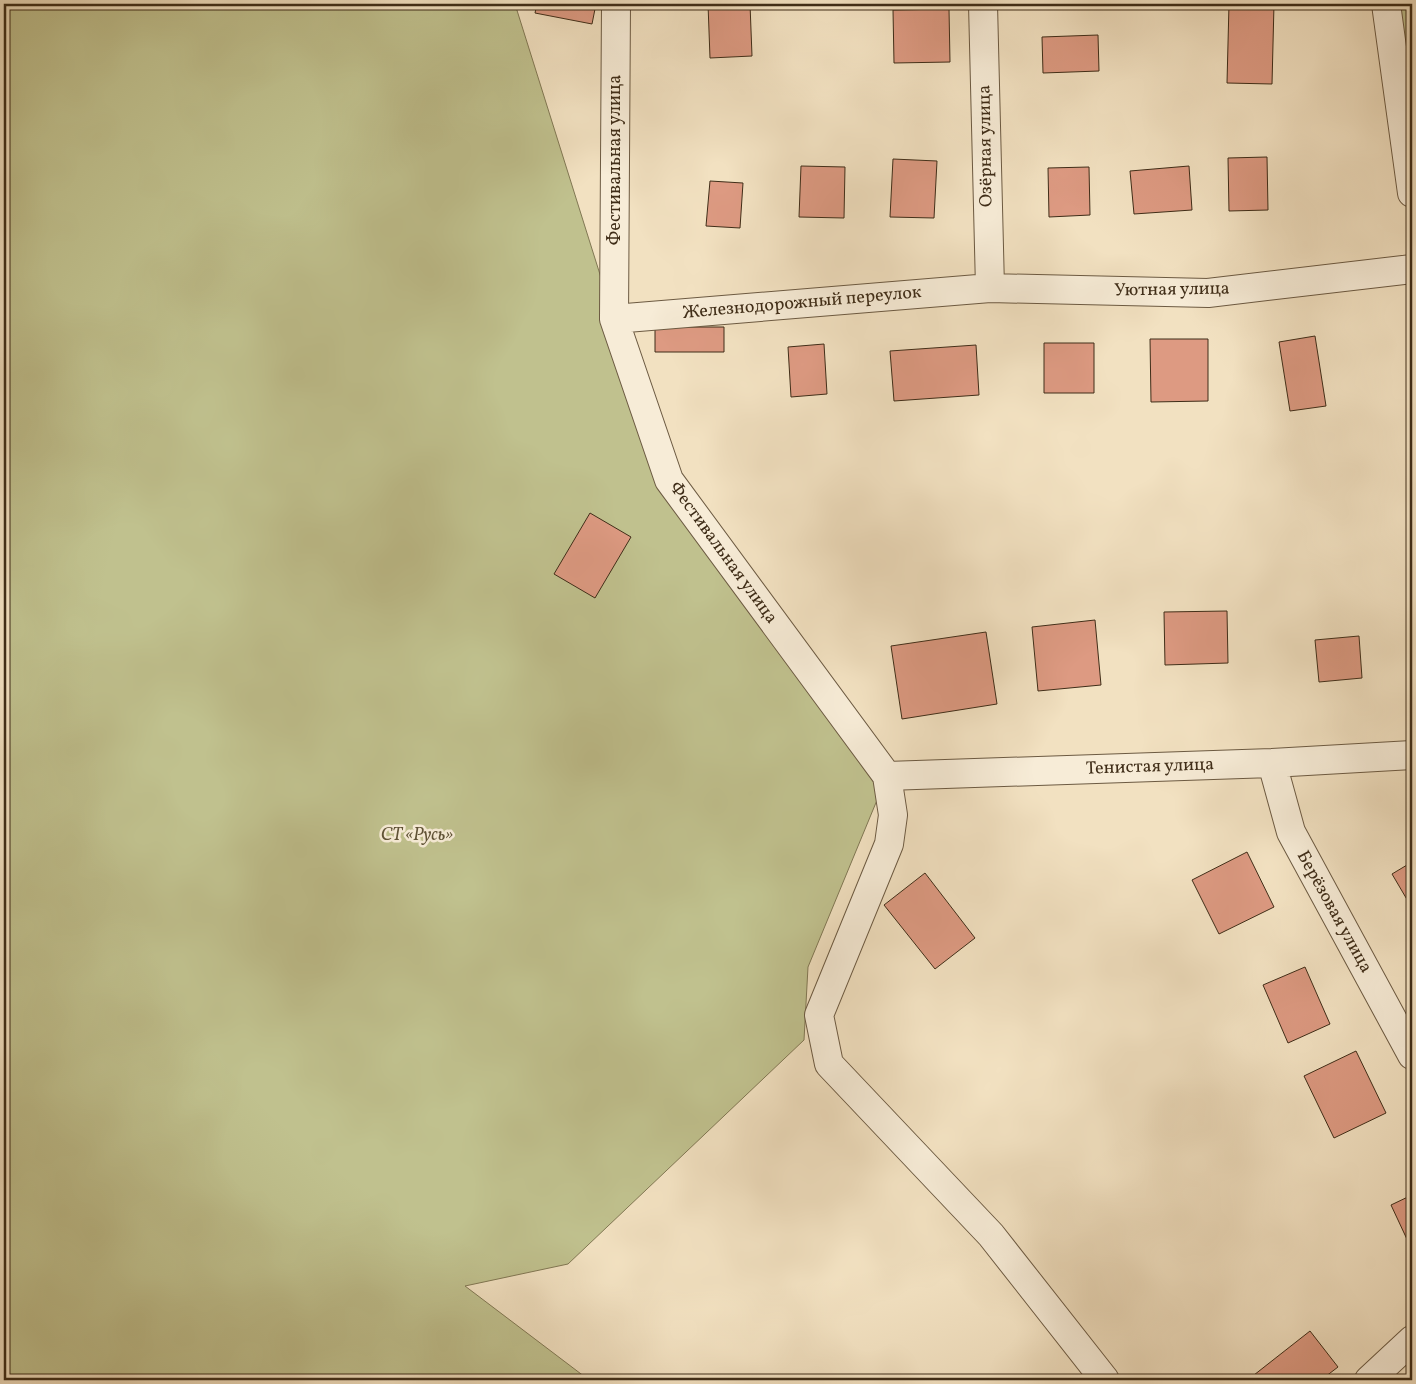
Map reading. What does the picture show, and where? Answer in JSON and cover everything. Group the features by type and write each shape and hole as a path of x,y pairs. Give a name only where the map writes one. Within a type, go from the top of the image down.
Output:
{"street":[{"name":"Фестивальная улица","path":"616,4 614,319 669,480 887,776"},
{"name":"Озёрная улица","path":"983,4 990,288"},
{"path":"1386,4 1412,192"},
{"name":"Уютная улица","path":"990,288 1208,292 1412,269"},
{"name":"Железнодорожный переулок","path":"614,319 990,288"},
{"name":"Тенистая улица","path":"887,776 1272,763 1412,755"},
{"name":"Берёзовая улица","path":"1272,763 1291,832 1412,1056"},
{"path":"887,776 893,814 889,844 819,1015 829,1064 991,1235 1105,1380"},
{"path":"1369,1380 1412,1340"}],"green space":[{"name":"СТ «Русь»","path":"4,4 515,4 614,319 669,480 887,776 808,967 804,1040 568,1264 465,1286 589,1380 4,1380"},
{"path":"1386,4 1412,4 1412,193"}],"building":[{"path":"537,4 596,4 592,24 535,13"},
{"path":"708,4 750,4 752,56 710,58"},
{"path":"1229,4 1274,4 1272,84 1227,83"},
{"path":"949,9 950,62 894,63 893,10"},
{"path":"1098,35 1099,71 1043,73 1042,37"},
{"path":"1267,157 1268,210 1229,211 1228,158"},
{"path":"893,159 937,161 934,218 890,217"},
{"path":"801,166 845,167 844,218 799,217"},
{"path":"1189,166 1192,210 1134,214 1130,171"},
{"path":"1089,167 1090,215 1049,217 1048,168"},
{"path":"710,181 743,183 740,228 706,226"},
{"path":"655,327 724,327 724,352 655,352"},
{"path":"1315,336 1326,406 1290,411 1279,342"},
{"path":"1150,339 1208,339 1208,401 1151,402"},
{"path":"1044,343 1094,343 1094,393 1044,393"},
{"path":"824,344 827,394 791,397 788,347"},
{"path":"976,345 979,395 894,401 890,351"},
{"path":"590,513 631,537 595,598 554,574"},
{"path":"1227,611 1228,663 1165,665 1164,612"},
{"path":"1095,620 1101,685 1038,691 1032,627"},
{"path":"986,632 997,704 902,719 891,646"},
{"path":"1359,636 1362,678 1319,682 1315,640"},
{"path":"1247,852 1274,907 1219,934 1192,880"},
{"path":"1412,862 1412,908 1392,874"},
{"path":"925,873 975,938 935,969 884,905"},
{"path":"1305,967 1330,1024 1288,1043 1263,985"},
{"path":"1356,1051 1386,1113 1334,1138 1304,1076"},
{"path":"1412,1195 1412,1250 1391,1205"},
{"path":"1310,1331 1338,1367 1321,1380 1258,1380 1254,1375"}]}
